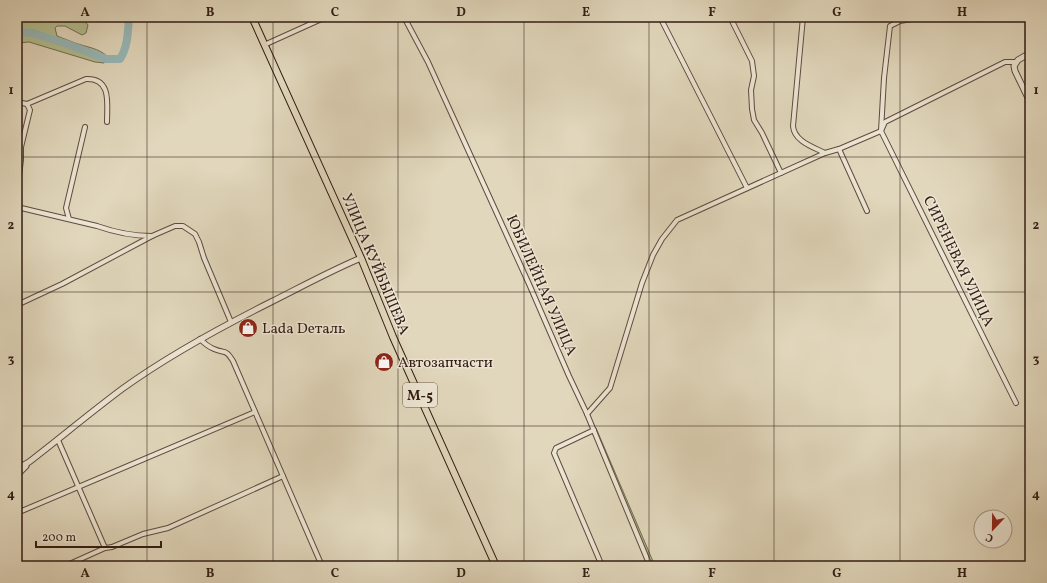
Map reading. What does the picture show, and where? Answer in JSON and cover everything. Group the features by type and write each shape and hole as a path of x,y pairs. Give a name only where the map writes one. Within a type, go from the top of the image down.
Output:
{"highway":[{"name":"УЛИЦА КУЙБЫШЕВА","path":"252,17 361,258 393,337 496,566"}],"street":[{"path":"264,45 326,17"},
{"name":"ЮБИЛЕЙНАЯ УЛИЦА","path":"404,17 428,62 529,284 594,430 650,566"},
{"path":"660,17 747,188"},
{"path":"730,17 752,61 754,76 751,90 754,120 762,133 781,174"},
{"path":"803,17 793,132 808,145 825,153"},
{"name":"СИРЕНЕВАЯ УЛИЦА","path":"922,17 900,21 890,26 884,78 881,131 1016,403"},
{"path":"587,414 610,388 642,283 653,255 662,239 677,220 825,153 839,149 881,131 885,122 1005,62 1016,62 1030,53"},
{"path":"1016,62 1014,66 1015,72 1030,102"},
{"path":"17,102 27,104 86,79 96,80 101,82 106,93 107,122"},
{"path":"17,191 21,147 30,110 27,104"},
{"path":"69,219 66,208 85,127"},
{"path":"839,149 867,212"},
{"path":"17,156 21,160"},
{"path":"18,206 122,233 137,236 152,236"},
{"path":"17,305 62,284 152,236 175,226 182,226 195,234 231,322"},
{"path":"17,469 29,462 123,389 164,361 231,322 361,258"},
{"path":"200,339 210,348 224,351 234,361 282,476 322,566"},
{"path":"17,513 255,412"},
{"path":"594,430 556,448 554,453 602,566"},
{"path":"58,440 105,548"},
{"path":"17,475 29,462"},
{"path":"65,566 105,548 112,547 143,534 168,528 282,476"}],"green space":[{"path":"32,17 76,17 84,20 88,25 86,33 82,35 65,26 57,26 55,28 57,36 97,50 108,57 104,63 95,62 29,42 17,43 17,22"},
{"path":"594,426 596,428 655,566 650,566"}],"waterway":[{"path":"17,32 33,33 106,59 120,59 126,44 129,17"}],"place":[{"name":"Lada Dеталь","path":"248,328"},
{"name":"Автозапчасти","path":"384,362"}]}
